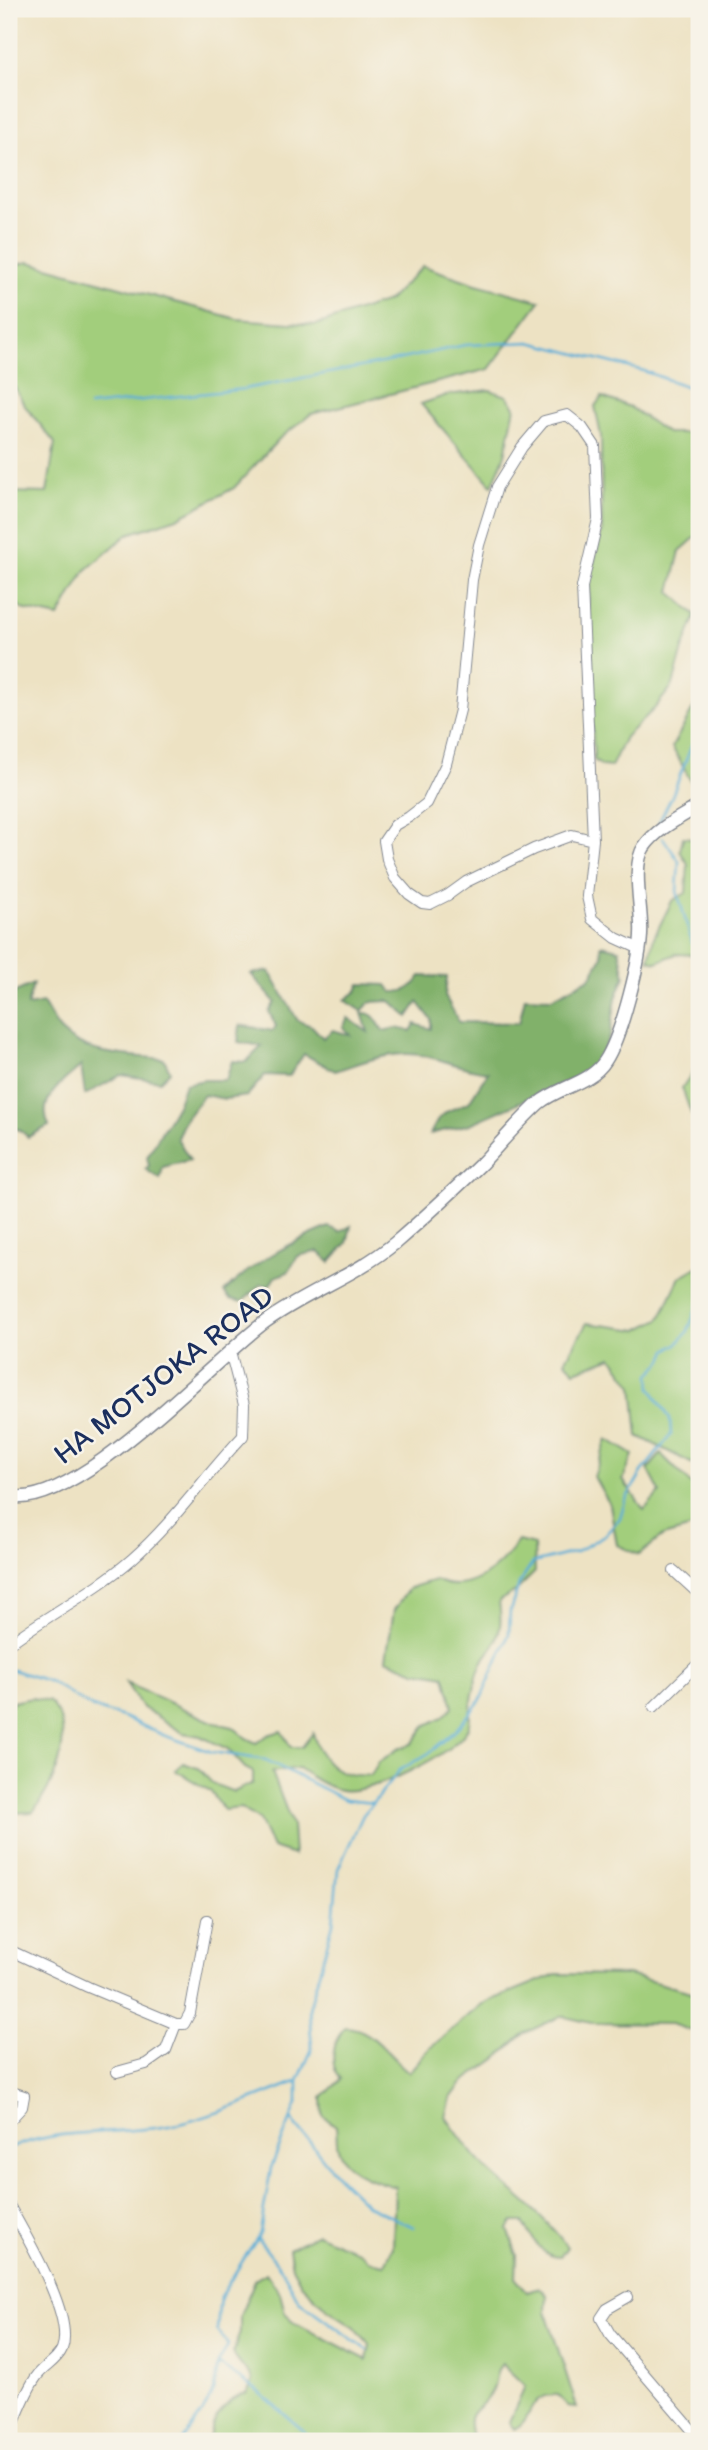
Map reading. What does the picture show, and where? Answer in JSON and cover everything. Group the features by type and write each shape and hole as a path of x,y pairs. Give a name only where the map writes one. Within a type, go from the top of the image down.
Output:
{"street":[{"path":"593,840 572,835 534,849 466,882 430,904 422,903 394,878 384,841 394,825 427,803 446,764 460,710 472,580 479,545 497,487 522,447 544,421 567,415 582,427 595,446 598,519 582,587 593,840 587,896 592,919 616,938 640,949"},
{"name":"HA MOTJOKA ROAD","path":"9,1496 19,1499 60,1488 159,1415 230,1351 286,1308 345,1277 392,1245 480,1165 534,1108 564,1088 586,1078 604,1064 614,1044 640,949 642,925 639,864 643,848 661,831 699,806"},
{"path":"9,1644 73,1603 130,1560 163,1530 243,1436 244,1405 230,1351"},
{"path":"674,1572 699,1594"},
{"path":"654,1707 699,1663"},
{"path":"9,1951 176,2024 184,2024 190,2013 207,1920"},
{"path":"117,2072 146,2064 166,2050 176,2024"},
{"path":"9,2091 24,2096 22,2107 9,2121"},
{"path":"9,2205 44,2270 65,2332 62,2349 37,2375 9,2434"},
{"path":"628,2297 607,2309 601,2318 610,2334 699,2438"}],"green space":[{"path":"29,262 237,319 316,325 388,301 423,266 540,301 489,369 311,414 279,439 234,488 177,518 128,534 85,571 59,617 22,609 9,596 9,492 47,493 55,443 25,406 9,378 9,266"},
{"path":"490,390 507,396 515,407 505,455 492,486 421,404 447,395"},
{"path":"602,397 630,407 667,433 691,433 699,437 699,534 680,551 670,592 696,615 673,685 654,709 625,737 611,767 602,766 594,760 587,619 590,577 602,530 601,436 595,406"},
{"path":"699,698 699,768 692,783 672,747"},
{"path":"683,837 691,838 699,844 699,955 676,954 657,962 649,960 654,937 672,901 686,893 688,864 680,851"},
{"path":"601,945 619,949 625,976 616,998 610,1036 598,1061 577,1077 470,1124 430,1134 439,1118 469,1102 488,1072 413,1054 379,1058 335,1071 304,1054 289,1076 265,1075 247,1096 225,1099 204,1095 184,1121 177,1138 190,1160 163,1167 160,1179 145,1169 149,1166 147,1157 177,1105 185,1084 204,1080 226,1080 232,1061 246,1062 262,1046 238,1042 240,1025 273,1031 276,1026 269,1012 275,1002 251,974 269,971 298,1021 312,1026 323,1038 333,1030 350,1035 343,1027 348,1018 368,1032 362,1013 372,1016 383,1031 396,1028 411,1031 415,1024 431,1029 431,1019 418,1002 408,1017 391,1001 370,1002 362,1011 345,1000 357,991 360,984 387,985 392,992 397,992 415,984 421,976 447,977 445,996 459,1022 519,1023 525,997 552,998 590,978 602,957"},
{"path":"33,984 27,1006 43,1003 58,1028 71,1040 110,1053 164,1059 170,1071 160,1081 121,1075 85,1095 81,1066 49,1099 46,1116 49,1126 28,1137 19,1129 9,1130 9,997"},
{"path":"699,1063 699,1080 691,1113 682,1088"},
{"path":"351,1226 347,1243 330,1262 318,1251 298,1256 288,1272 275,1277 269,1286 262,1284 242,1302 230,1299 224,1292 260,1262 286,1247 329,1227 340,1232"},
{"path":"699,1266 699,1467 638,1436 633,1386 612,1357 575,1371 565,1361 587,1323 638,1330 660,1319 680,1277"},
{"path":"607,1439 633,1455 623,1480 644,1510 660,1492 648,1469 661,1454 699,1492 699,1526 663,1536 639,1555 617,1545 610,1505 594,1477"},
{"path":"518,1541 534,1545 535,1572 517,1590 499,1601 499,1632 478,1672 468,1728 447,1750 430,1761 390,1780 354,1790 336,1789 298,1768 272,1772 292,1825 294,1855 272,1848 259,1820 241,1808 224,1810 210,1791 175,1770 183,1763 198,1768 213,1784 234,1792 253,1783 253,1772 245,1768 228,1749 200,1736 183,1733 142,1707 126,1683 215,1723 233,1727 256,1743 281,1731 291,1747 302,1747 313,1733 321,1753 333,1767 349,1774 371,1775 379,1762 398,1749 412,1744 425,1726 443,1717 453,1707 445,1676 415,1671 386,1659 394,1610 409,1588 435,1580 459,1585 482,1577 502,1561"},
{"path":"32,1698 50,1702 57,1712 63,1734 60,1758 52,1781 33,1812 12,1813 9,1810 9,1707 13,1702"},
{"path":"556,1974 628,1975 699,1994 699,2033 671,2024 591,2023 561,2016 525,2033 496,2059 463,2082 451,2098 446,2117 465,2143 486,2168 549,2225 567,2247 560,2257 553,2256 537,2245 523,2222 513,2222 508,2229 517,2255 516,2279 527,2292 540,2288 547,2295 546,2312 577,2407 568,2406 558,2395 548,2395 536,2402 521,2425 514,2429 509,2422 525,2386 502,2364 492,2391 471,2416 470,2430 473,2441 211,2441 209,2437 218,2416 227,2404 247,2393 253,2381 233,2353 240,2332 240,2316 255,2280 266,2273 280,2293 285,2313 297,2324 367,2360 370,2345 355,2327 327,2309 301,2284 292,2267 289,2249 317,2234 361,2253 369,2261 385,2264 393,2247 395,2187 361,2175 347,2164 338,2148 336,2126 323,2116 322,2098 341,2079 333,2060 337,2039 345,2027 372,2037 409,2072 429,2049 482,2004"}],"waterway":[{"path":"89,406 244,389 465,345 530,342 644,371 699,391"},
{"path":"659,822 699,727"},
{"path":"663,838 679,861 677,891 692,943 699,950"},
{"path":"182,2441 202,2414 214,2390 218,2364 228,2345 217,2330 220,2297 260,2233 271,2168 298,2101 298,2081 312,2049 309,2009 333,1923 338,1869 363,1815 400,1770 429,1753 454,1732 480,1701 509,1634 510,1611 519,1584 533,1563 576,1552 606,1534 620,1518 625,1501 642,1472 671,1435 670,1419 651,1388 650,1375 663,1360 667,1350 687,1333 699,1303"},
{"path":"13,1670 51,1682 91,1707 123,1717 163,1735 212,1752 266,1760 345,1800 373,1803"},
{"path":"9,2149 28,2142 69,2134 174,2125 221,2111 296,2082"},
{"path":"292,2120 337,2176 368,2206 414,2227"},
{"path":"257,2238 282,2270 299,2301 367,2350"},
{"path":"218,2364 255,2389 305,2432"}]}
